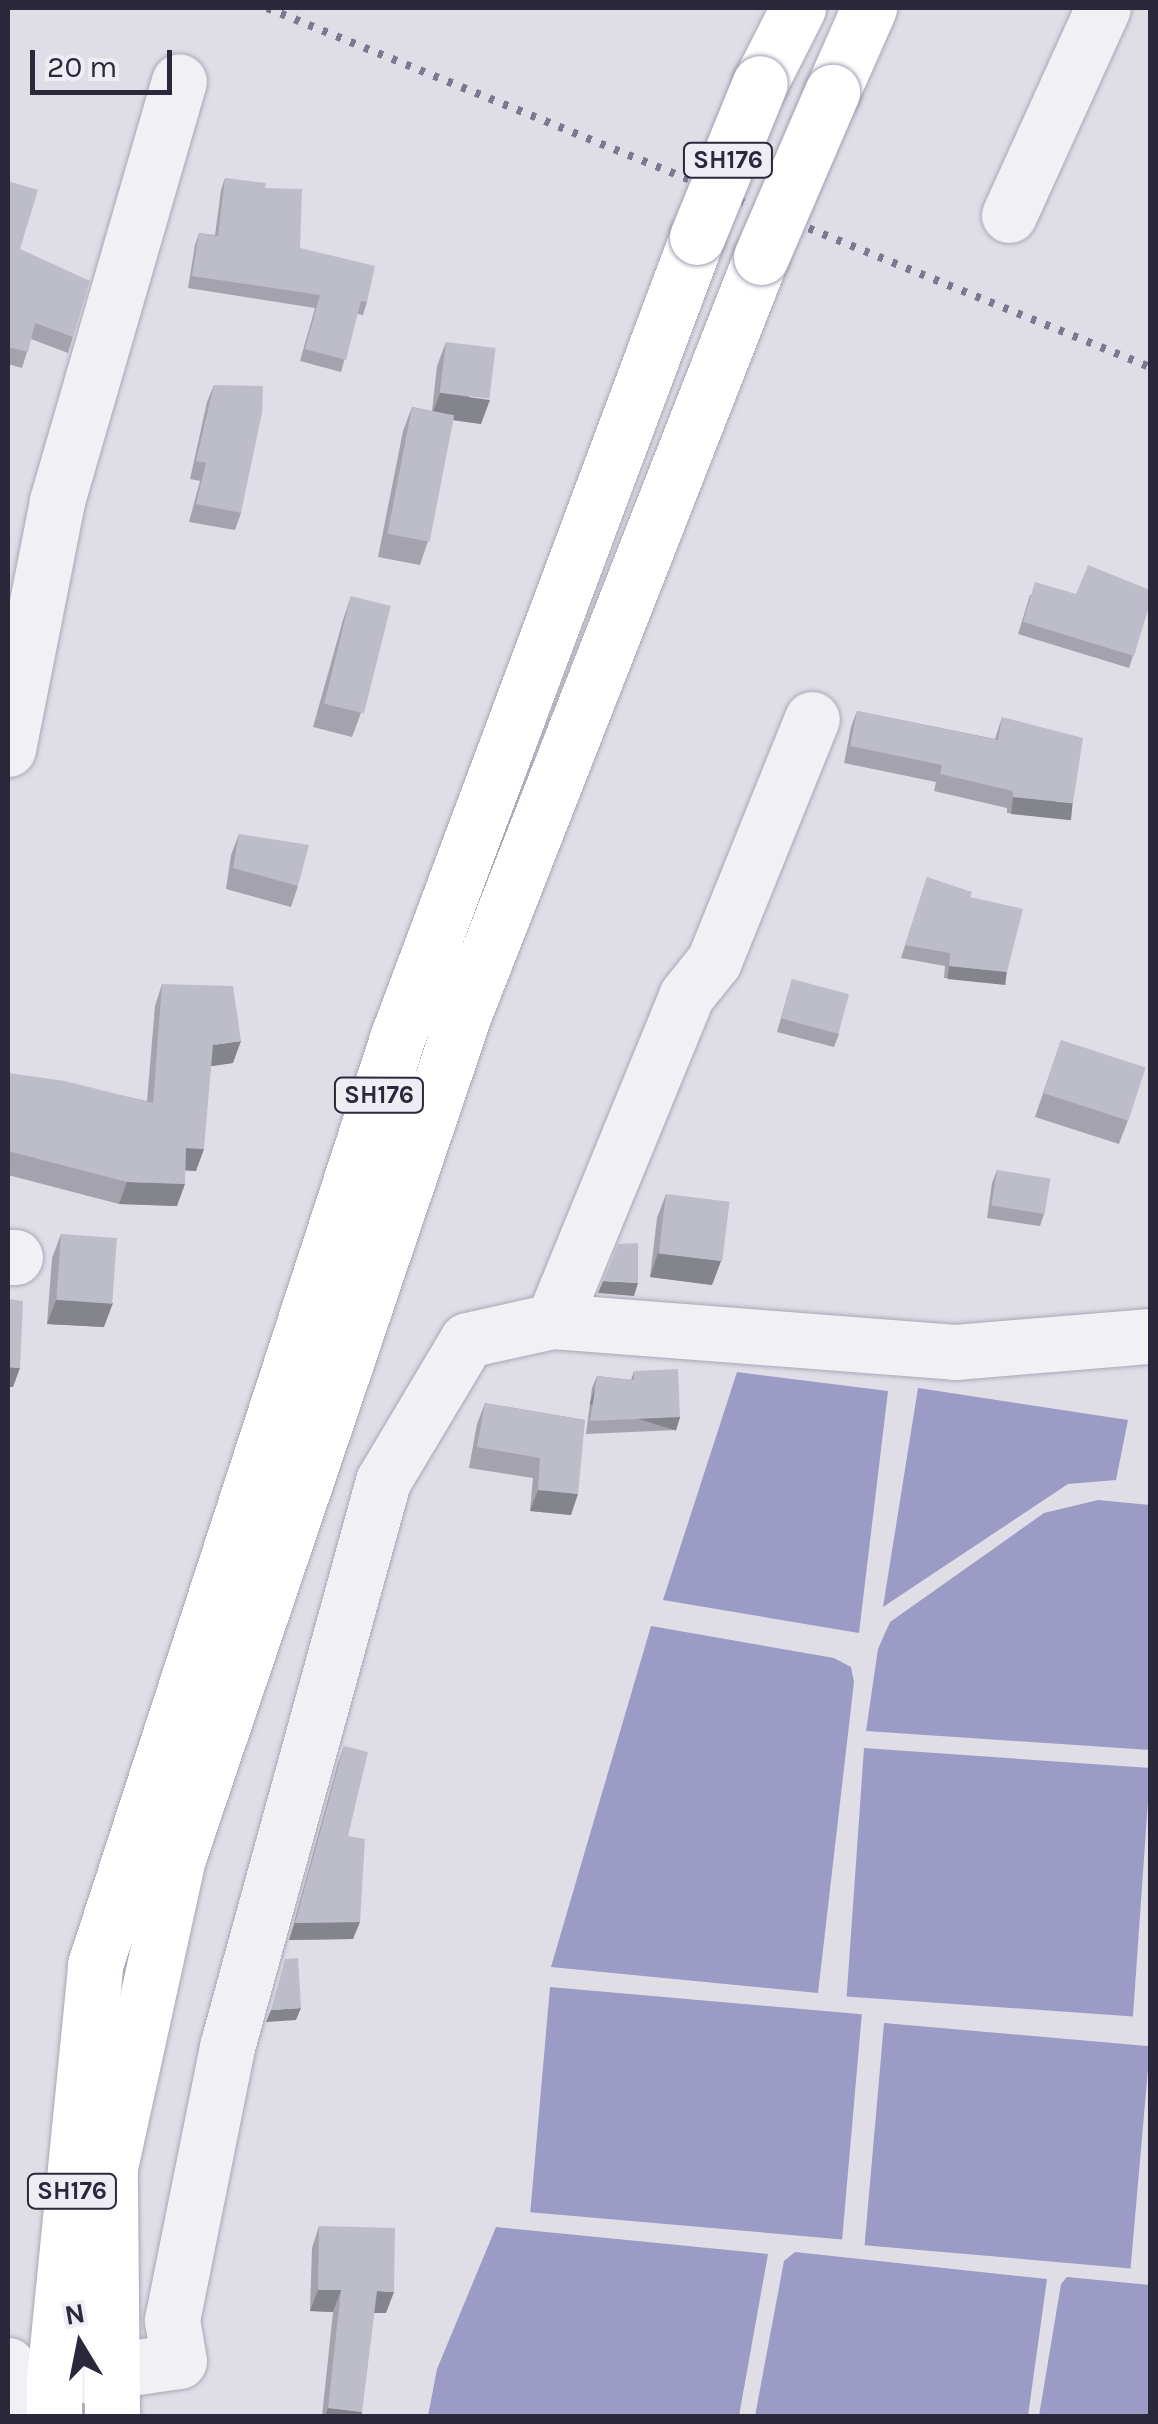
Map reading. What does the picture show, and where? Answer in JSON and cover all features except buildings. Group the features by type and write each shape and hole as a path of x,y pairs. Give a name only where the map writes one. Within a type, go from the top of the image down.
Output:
{"main road":[{"name":"SH176","path":"33,2394 95,1966 398,1036 697,237 760,83 798,8"},
{"path":"112,2394 110,2167 176,1862 464,1014 761,258 870,8"}],"street":[{"path":"1009,214 1103,8"},
{"path":"8,750 57,501 179,81"},
{"path":"553,1321 686,996 714,962 812,720"},
{"path":"33,2394 112,2394 180,2361 172,2320 227,2047 383,1481 466,1340 553,1321 956,1352 1150,1336"}],"water":[{"path":"737,1372 888,1391 859,1633 663,1600"},
{"path":"918,1388 1128,1420 1116,1480 1068,1484 883,1607"},
{"path":"1098,1500 1150,1505 1150,1750 866,1731 878,1649 890,1622 1044,1513"},
{"path":"651,1626 834,1658 851,1667 854,1682 818,1993 551,1967"},
{"path":"864,1748 1150,1768 1133,2016 847,1996"},
{"path":"550,1987 862,2014 842,2239 530,2212"},
{"path":"884,2023 1150,2046 1131,2268 865,2245"},
{"path":"496,2227 768,2254 739,2416 428,2416 437,2369"},
{"path":"795,2252 1047,2279 1028,2416 755,2416 784,2261"},
{"path":"1067,2277 1150,2285 1150,2416 1039,2416 1061,2284"}],"railway":[{"path":"267,8 1150,367"}]}
